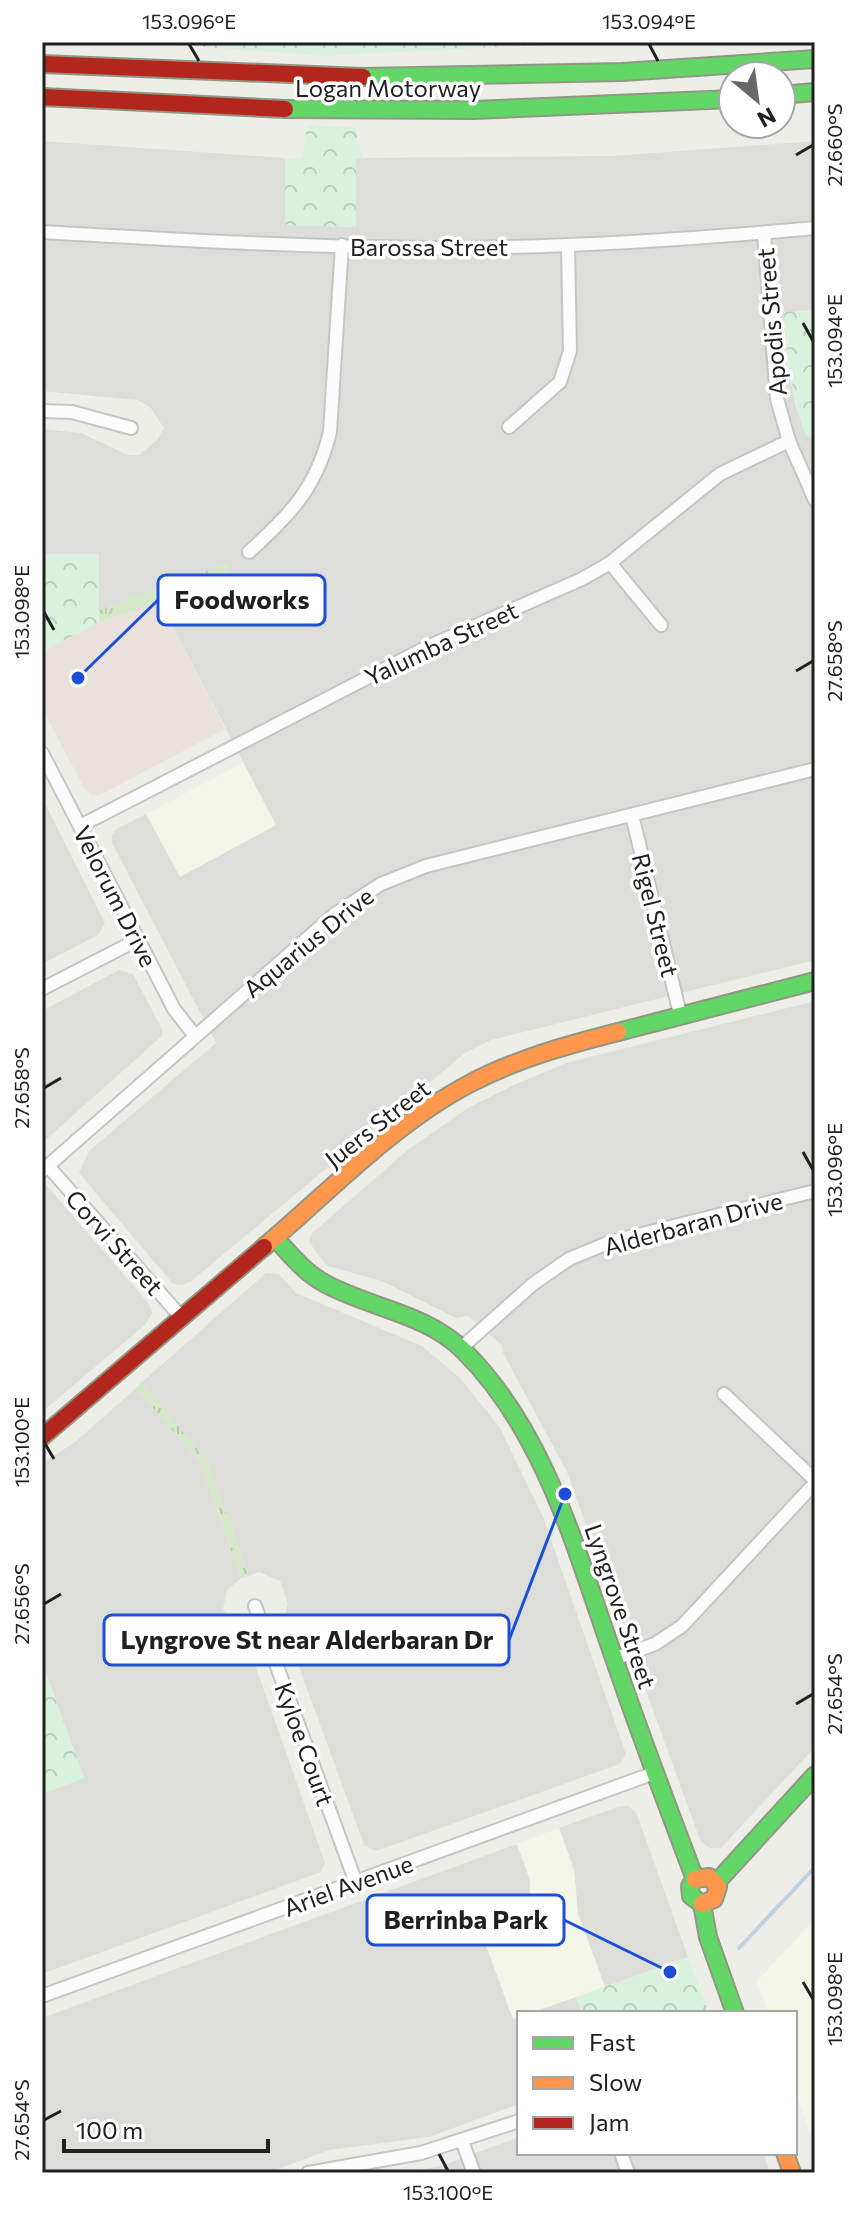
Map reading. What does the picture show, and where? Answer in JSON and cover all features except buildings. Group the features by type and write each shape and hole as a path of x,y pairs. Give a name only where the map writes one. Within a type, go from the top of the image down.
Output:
{"main road":[{"name":"Logan Motorway","path":"42,64 233,76 446,79 619,74 815,59"},
{"name":"Logan Motorway","path":"42,97 188,107 387,112 596,108 717,100"},
{"name":"Juers Street","path":"42,1437 396,1134 468,1084 509,1063 550,1049 815,981"},
{"name":"Lyngrove Street","path":"275,1238 319,1280 400,1310 461,1348 484,1372 511,1409 564,1516 654,1773 695,1879"},
{"path":"702,1904 714,1899 716,1883 815,1775"},
{"path":"716,1883 705,1876 695,1879 690,1886 691,1896 702,1904 708,1937 734,2011"}],"street":[{"name":"Barossa Street","path":"42,232 242,244 568,246 815,228"},
{"name":"Apodis Street","path":"764,233 771,364 789,441 815,500"},
{"path":"249,552 296,508 324,459 330,432 342,245"},
{"path":"509,427 560,382 570,351 568,246"},
{"path":"42,411 72,412 131,428"},
{"name":"Yalumba Street","path":"80,826 425,648 610,563 720,474 789,441"},
{"path":"610,563 661,625"},
{"name":"Velorum Drive","path":"42,755 174,1009 195,1036"},
{"name":"Aquarius Drive","path":"45,1168 335,914 381,884 426,866 815,769"},
{"name":"Rigel Street","path":"632,815 680,1014"},
{"path":"42,989 139,939"},
{"name":"Corvi Street","path":"45,1168 182,1318"},
{"name":"Alderbaran Drive","path":"461,1348 533,1284 569,1259 610,1242 815,1191"},
{"path":"614,1659 655,1644 682,1626 815,1482 724,1394"},
{"name":"Kyloe Court","path":"255,1606 356,1883"},
{"name":"Ariel Avenue","path":"42,1996 654,1773"},
{"path":"314,2172 421,2153 517,2122"},
{"path":"462,2141 474,2173"}],"shaded area":[{"path":"42,141 285,158 285,225 356,227 356,158 614,156 815,141 815,310 784,313 787,364 796,407 807,437 815,435 815,960 491,1040 465,1053 190,1282 182,1285 173,1284 79,1173 89,1151 216,1043 112,843 112,835 116,829 146,814 181,876 276,825 160,602 230,572 227,564 99,610 99,555 42,554 42,429 81,433 128,455 139,455 158,439 164,428 150,407 137,400 42,391"},
{"path":"160,602 225,729 100,795 92,795 85,790 42,708 42,652 99,622"},
{"path":"243,763 276,825 180,877 146,814"},
{"path":"42,797 105,923 98,935 42,964"},
{"path":"119,970 133,974 162,1029 162,1036 42,1143 42,1011"},
{"path":"815,1001 815,1747 721,1848 709,1848 700,1840 567,1472 503,1353 502,1345 468,1316 456,1318 382,1281 327,1266 309,1242 311,1234 409,1149 468,1108 516,1084 566,1063"},
{"path":"42,1180 149,1304 152,1313 146,1324 42,1412"},
{"path":"266,1273 279,1274 296,1293 422,1346 461,1379 500,1428 543,1517 626,1754 620,1764 376,1851 364,1845 283,1623 288,1603 280,1581 259,1572 249,1576 206,1459 141,1383"},
{"path":"136,1388 200,1462 241,1578 227,1590 223,1609 234,1628 245,1636 325,1863 321,1872 42,1974 42,1794 84,1778 42,1662 42,1463 74,1443"},
{"path":"620,1806 628,1806 636,1812 688,1957 605,1987 578,1914 574,1870 559,1828"},
{"path":"559,1828 574,1870 578,1914 605,1987 536,2011 517,2011 517,2018 513,2019 481,1931 521,1916 530,1904 530,1880 517,1844"},
{"path":"517,1844 530,1880 530,1904 521,1916 481,1931 513,2019 517,2018 517,2105 429,2137 329,2150 267,2173 42,2173 42,2018"},
{"path":"815,1919 815,2147 797,2096 797,2011 767,2011 757,1981"},
{"path":"576,1997 581,2011 536,2011"},
{"path":"517,2138 517,2155 764,2155 770,2173 397,2173 438,2167"}],"green space":[{"path":"136,42 602,42 323,56"},
{"path":"307,126 355,127 363,158 356,159 356,227 285,225 285,158 302,159"},
{"path":"815,310 815,435 807,438 791,376 784,312"},
{"path":"42,554 99,554 99,622 42,652"},
{"path":"226,564 231,572 160,602 99,622 99,610"},
{"path":"141,1382 206,1459 249,1576 241,1578 200,1462 136,1388"},
{"path":"42,1662 84,1778 42,1794"},
{"path":"688,1957 708,2011 581,2011 576,1997"}],"waterway":[{"path":"739,1948 815,1867"}],"traffic: fast":[{"path":"363,77 622,72 815,59"},
{"path":"797,94 815,92"},
{"path":"285,109 474,110 717,100"},
{"path":"618,1032 815,981"},
{"path":"275,1238 317,1279 341,1292 415,1319 449,1338 492,1383 517,1419 556,1495 695,1879"},
{"path":"716,1883 815,1775"},
{"path":"695,1879 690,1886 691,1896 702,1904"},
{"path":"702,1904 708,1937 734,2011"}],"traffic: slow":[{"path":"264,1247 362,1160 441,1100 523,1060 618,1032"},
{"path":"695,1879 709,1877 718,1887 714,1899 702,1904"},
{"path":"786,2155 792,2173"}],"traffic: jam":[{"path":"42,64 363,77"},
{"path":"42,97 285,109"},
{"path":"42,1437 264,1247"}],"place":[{"name":"Foodworks","path":"78,678"},
{"name":"Lyngrove St near Alderbaran Dr","path":"565,1494"},
{"name":"Berrinba Park","path":"670,1972"}]}
